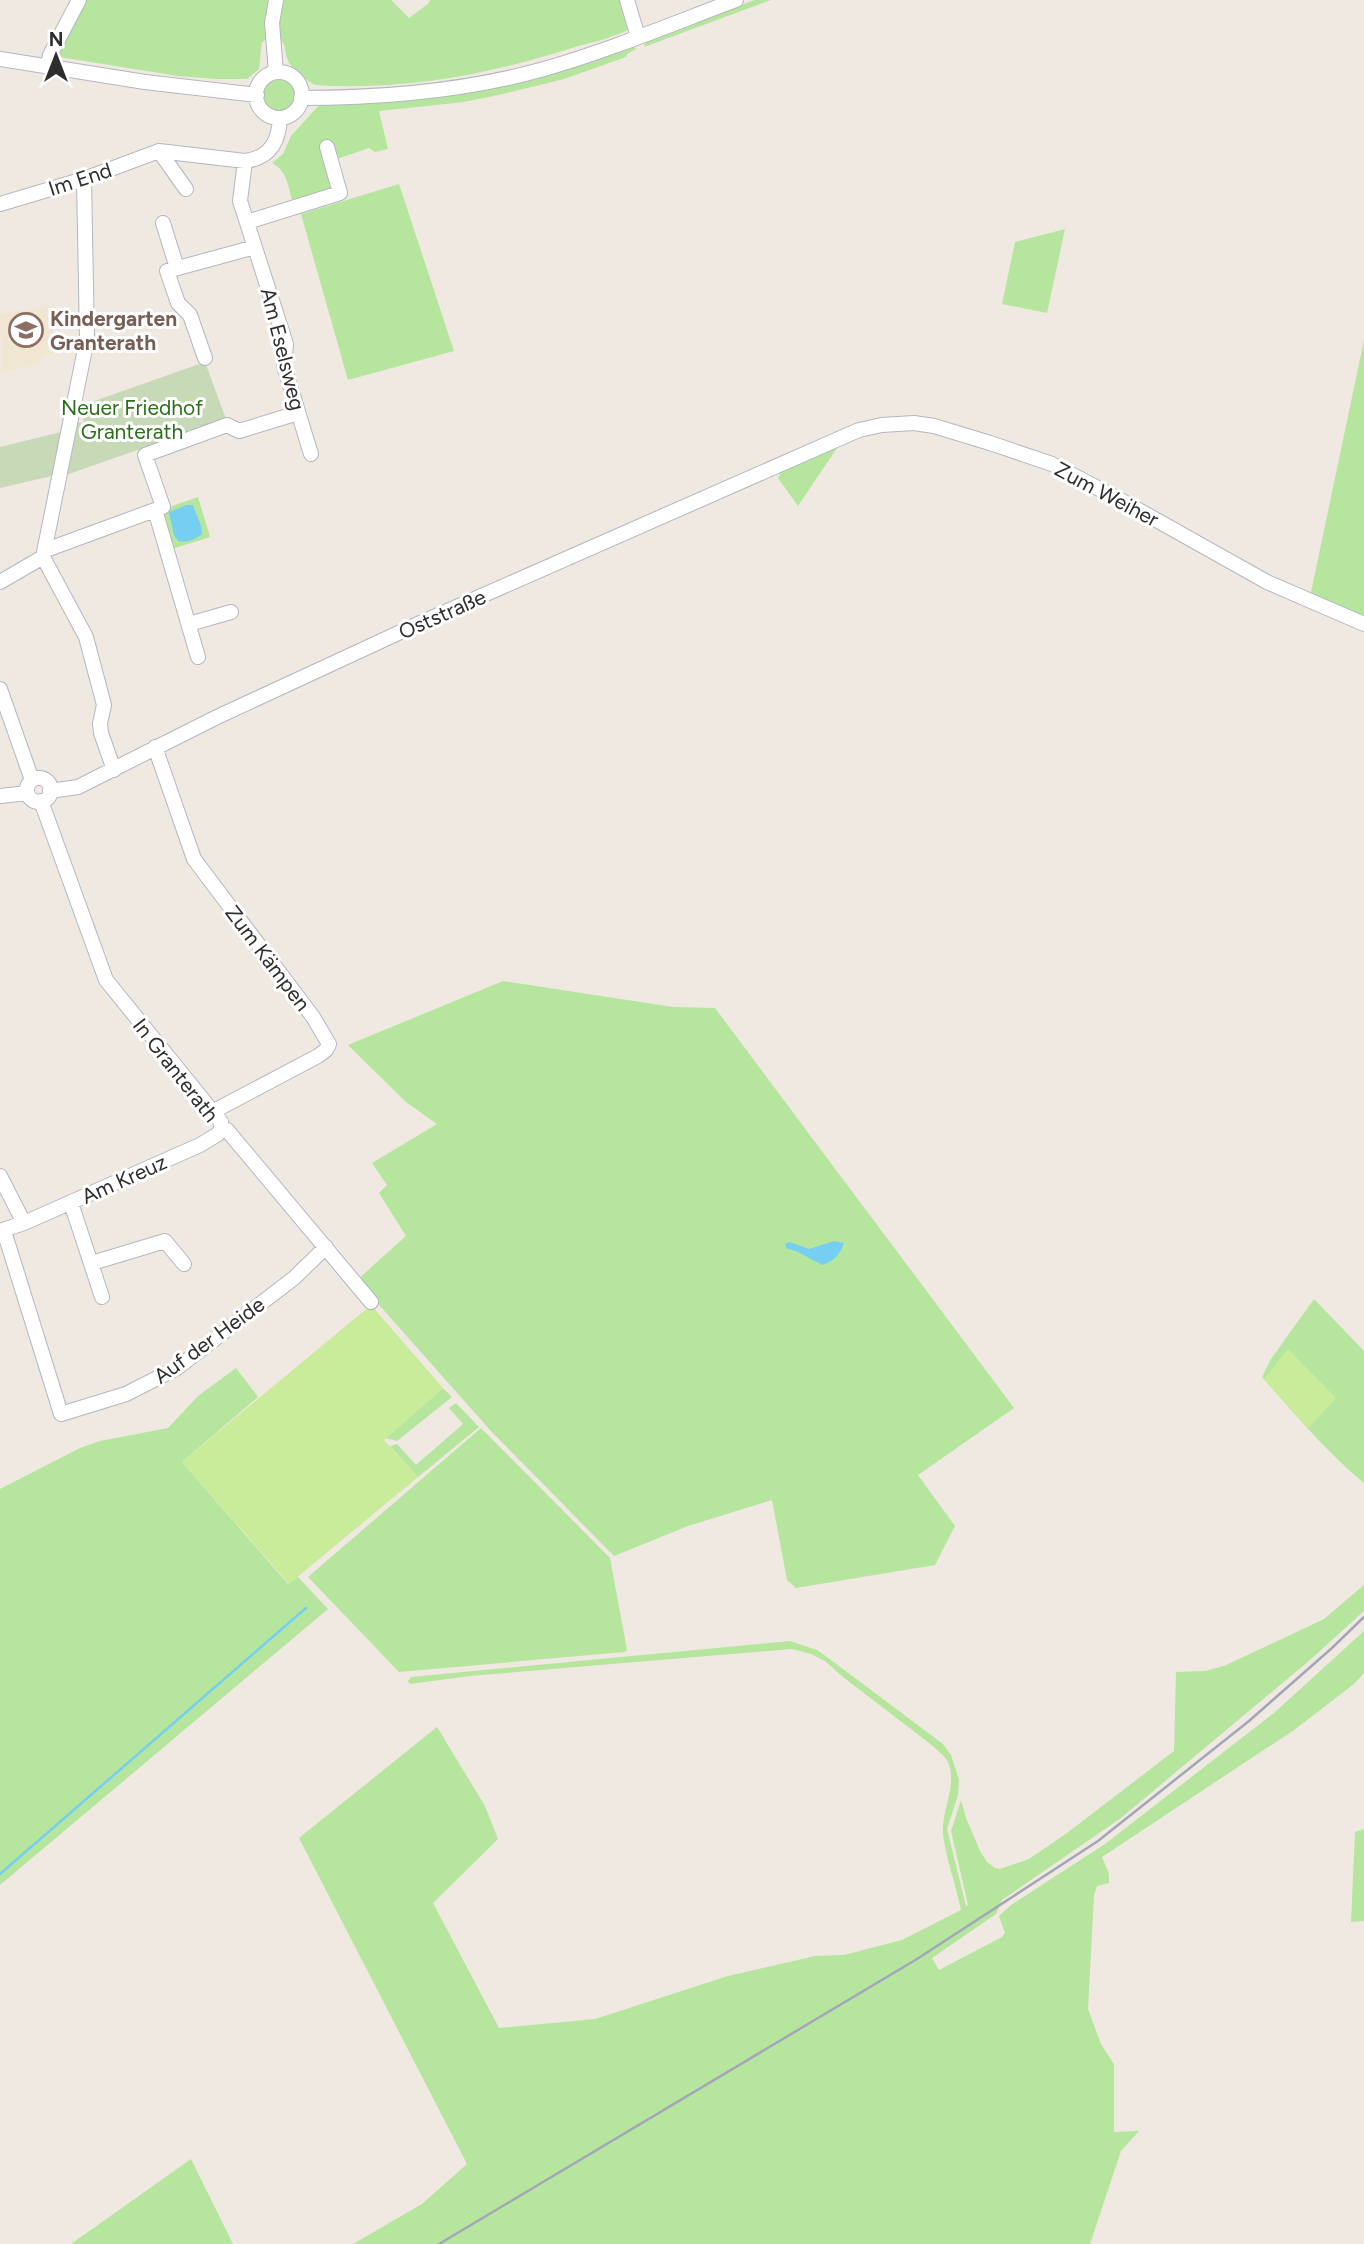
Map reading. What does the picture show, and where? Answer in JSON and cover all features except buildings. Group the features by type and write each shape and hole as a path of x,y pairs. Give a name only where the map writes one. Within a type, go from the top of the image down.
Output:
{"street":[{"path":"48,66 50,55 79,0"},
{"path":"276,0 272,23 276,72"},
{"path":"627,0 638,37"},
{"path":"301,98 372,96 490,82 555,66 736,0"},
{"path":"0,59 145,82 257,95"},
{"path":"276,72 294,78 301,98 294,112 280,118 265,113 257,102 261,82 276,72"},
{"path":"245,161 255,160 269,151 277,140 280,118"},
{"path":"247,222 340,193 327,147"},
{"path":"159,151 186,189"},
{"name":"Im End","path":"0,204 84,179 159,151 245,161"},
{"name":"Am Eselsweg","path":"245,161 240,201 286,344 284,366 311,454"},
{"path":"84,179 87,339 44,553 86,637 104,705 101,733 114,770"},
{"path":"163,223 177,268"},
{"path":"205,358 190,316 178,303 167,271 255,247"},
{"path":"163,507 145,455 227,425 239,430 298,413"},
{"name":"Zum Weiher","path":"836,440 859,430 914,423 934,426 1052,464 1267,582 1364,624"},
{"name":"Oststraße","path":"46,796 78,787 155,747 420,623 836,440"},
{"path":"0,582 44,553 155,510 198,657"},
{"path":"189,624 232,611"},
{"path":"0,689 29,787 31,799 46,796 49,784 44,779 37,778 29,787 0,796"},
{"name":"Zum Kämpen","path":"155,747 194,859 313,1017 329,1044 318,1056 212,1112"},
{"name":"In Granterath","path":"46,796 106,980 221,1122 221,1129 227,1130 371,1302"},
{"name":"Am Kreuz","path":"2,1231 200,1145 218,1134 221,1129"},
{"path":"0,1176 24,1223"},
{"path":"71,1203 102,1297"},
{"name":"Auf der Heide","path":"2,1231 61,1414 126,1394 177,1368 294,1278 326,1247"},
{"path":"92,1263 165,1241 184,1264"}],"shaded area":[{"name":"Kindergarten Granterath","path":"47,306 57,353 43,356 38,365 2,372 0,314"}],"green space":[{"path":"82,0 272,0 268,38 262,42 259,69 247,79 216,79 178,76 56,56"},
{"path":"280,0 391,0 409,18 430,0 623,0 631,28 611,37 543,57 446,78 381,85 315,85 292,66 283,42 275,35"},
{"path":"755,0 771,0 644,47 649,39"},
{"path":"633,46 636,49 626,57 564,79 464,102 379,111 388,149 375,152 369,148 334,160 332,189 292,200 284,174 272,163 283,154 291,136 320,104 376,102"},
{"path":"280,76 293,81 298,94 293,107 280,112 267,107 262,94 267,81"},
{"path":"399,184 454,351 348,380 301,214"},
{"path":"1065,229 1047,313 1002,304 1015,242"},
{"path":"1364,340 1364,620 1310,597"},
{"name":"Neuer Friedhof Granterath","path":"205,362 226,419 66,475 76,422 83,423 86,404"},
{"path":"65,431 56,475 0,488 0,447"},
{"path":"839,445 798,506 778,478 783,468"},
{"path":"198,497 210,537 172,549 161,510"},
{"path":"503,981 673,1007 715,1008 1014,1408 918,1475 955,1526 935,1565 796,1588 787,1580 772,1500 688,1526 614,1556 490,1430 357,1280 406,1236 379,1193 387,1185 372,1163 437,1124 406,1102 348,1045"},
{"path":"1314,1299 1364,1351 1364,1483 1324,1446 1262,1377 1271,1359"},
{"path":"371,1305 443,1388 384,1440 418,1477 289,1584 182,1462"},
{"path":"1288,1349 1336,1398 1308,1429 1264,1379"},
{"path":"236,1368 258,1397 182,1462 288,1584 298,1577 328,1609 0,1885 0,1489 80,1448 100,1441 168,1428 198,1396"},
{"path":"443,1388 452,1397 397,1441 386,1438"},
{"path":"456,1403 479,1427 418,1477 390,1446 397,1444 416,1465 463,1424 449,1408"},
{"path":"481,1428 610,1558 627,1650 624,1652 399,1672 308,1577"},
{"path":"1364,1585 1364,1611 1310,1660 1121,1818 1002,1900 996,1914 932,1958 939,1970 1002,1937 1005,1933 999,1916 1011,1905 1105,1844 1274,1713 1364,1631 1364,1673 1354,1684 1294,1730 1102,1857 1109,1874 1109,1883 1097,1886 1094,1895 1088,2009 1101,2044 1114,2064 1114,2132 1139,2131 1121,2151 1090,2244 353,2244 422,2204 467,2164 299,1838 437,1727 485,1806 498,1839 433,1903 499,2028 595,2019 728,1976 815,1956 844,1955 902,1940 961,1910 943,1834 951,1780 948,1762 933,1746 825,1661 811,1654 792,1649 470,1676 410,1684 408,1681 411,1677 790,1641 817,1650 943,1744 951,1755 959,1779 958,1795 947,1829 966,1906 968,1905 951,1831 961,1800 966,1818 987,1862 1000,1869 1029,1859 1174,1751 1176,1672 1205,1671 1224,1666 1324,1619"},
{"path":"1364,1829 1364,1921 1351,1922 1355,1832"},
{"path":"191,2159 233,2244 71,2244"}],"water":[{"path":"193,505 202,534 185,542 178,541 169,512"},
{"path":"834,1241 844,1243 841,1251 822,1265 786,1248 785,1244 789,1242 809,1249"}],"waterway":[{"path":"0,1874 306,1608"}],"railway":[{"path":"439,2244 917,1959 1098,1841 1249,1721 1364,1617"}],"place":[{"name":"Kindergarten Granterath","path":"26,330"}]}
